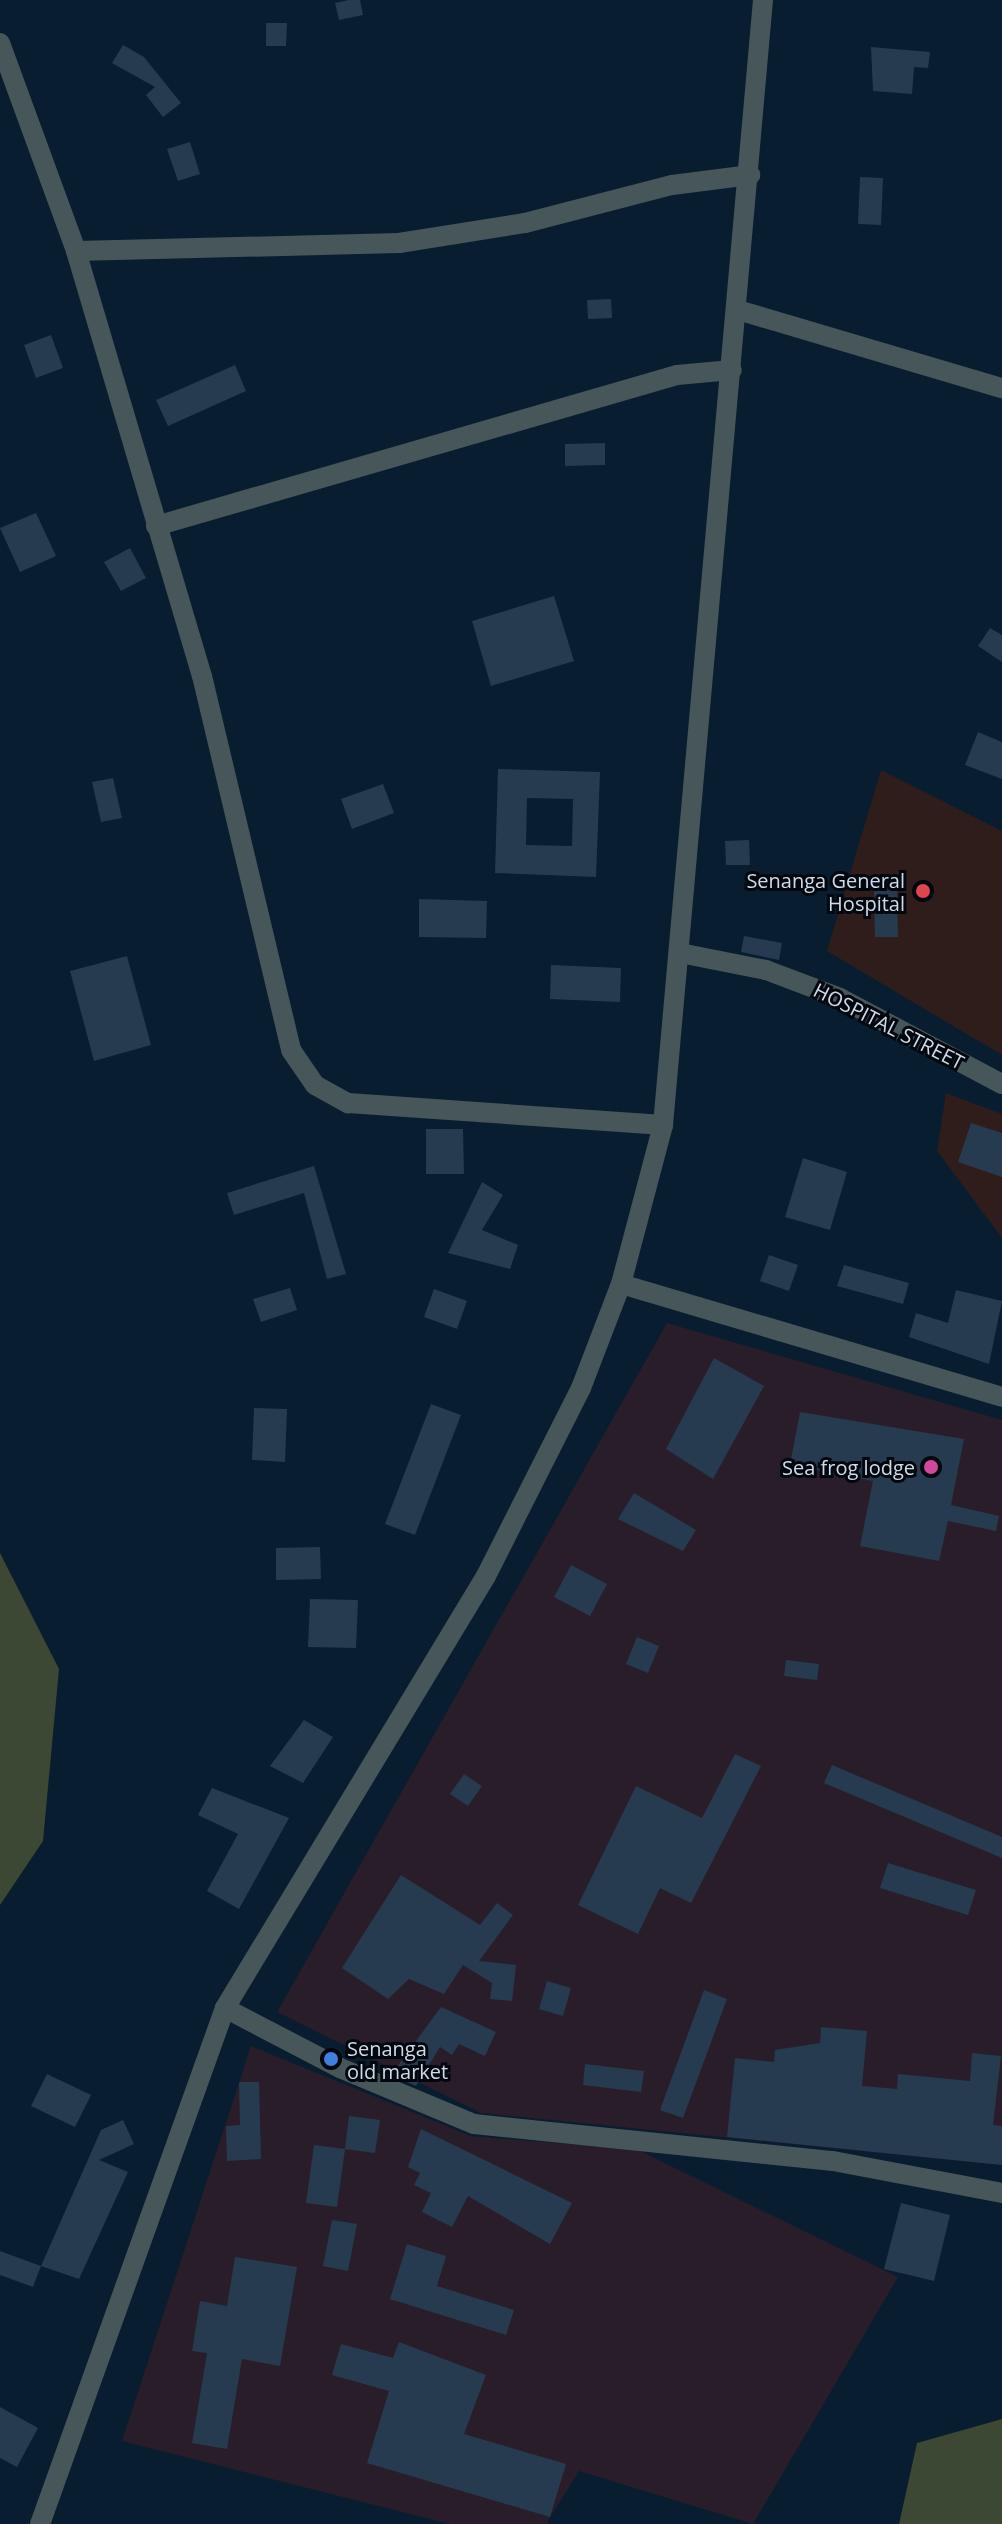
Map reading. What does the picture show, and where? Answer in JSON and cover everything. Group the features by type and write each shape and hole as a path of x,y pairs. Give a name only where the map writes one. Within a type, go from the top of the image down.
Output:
{"street":[{"path":"40,2524 225,2008 486,1576 581,1388 621,1284 663,1125 750,175 763,0"},
{"path":"0,43 76,251 202,676 291,1050 315,1085 348,1103 663,1125"},
{"path":"76,251 399,243 525,223 672,185 750,175"},
{"path":"738,310 1002,388"},
{"path":"156,526 677,375 732,370"},
{"name":"HOSPITAL STREET","path":"680,953 766,970 840,998 1002,1084"},
{"path":"621,1284 1002,1397"},
{"path":"225,2008 340,2068 474,2124 833,2161 1002,2193"}],"shaded area":[{"name":"Senanga General Hospital","path":"881,770 1002,831 1002,1055 827,951"},
{"path":"946,1093 1002,1114 1002,1238 937,1151"},
{"path":"667,1323 1002,1420 1002,2165 481,2113 277,2012"},
{"path":"251,2046 471,2136 638,2150 898,2277 753,2524 579,2471 546,2524 450,2524 122,2441"}],"green space":[{"path":"0,1553 59,1669 43,1841 0,1905"},
{"path":"1002,2419 1002,2524 899,2524 917,2443"}],"building":[{"path":"360,0 363,15 339,20 335,3"},
{"path":"266,23 287,23 286,46 266,46"},
{"path":"123,45 144,57 181,103 163,117 146,95 155,87 112,63"},
{"path":"871,47 930,52 928,68 914,67 912,94 873,91"},
{"path":"190,142 200,174 178,181 167,149"},
{"path":"860,177 883,178 881,225 858,224"},
{"path":"611,299 612,318 588,319 587,300"},
{"path":"51,335 63,368 36,378 24,345"},
{"path":"235,365 246,391 168,426 156,400"},
{"path":"605,443 605,465 565,466 565,444"},
{"path":"36,513 56,556 20,572 0,528"},
{"path":"130,548 146,578 121,591 104,562"},
{"path":"554,596 574,661 491,686 472,621"},
{"path":"990,628 1002,635 1002,662 978,646"},
{"path":"978,732 1002,742 1002,779 965,765"},
{"path":"498,769 600,772 596,877 495,873","holes":["527,798 573,799 572,846 526,845"]},
{"path":"113,778 122,818 101,822 92,782"},
{"path":"383,784 394,813 352,829 341,799"},
{"path":"749,840 750,865 726,865 725,841"},
{"path":"897,889 898,937 875,937 874,890"},
{"path":"419,899 487,901 486,938 419,937"},
{"path":"744,936 782,943 779,960 741,952"},
{"path":"127,956 151,1045 94,1061 70,971"},
{"path":"551,965 621,968 620,1002 550,999"},
{"path":"971,1123 1002,1133 1002,1177 958,1162"},
{"path":"426,1129 463,1129 464,1174 426,1174"},
{"path":"803,1158 847,1172 830,1230 785,1217"},
{"path":"314,1166 346,1274 327,1279 304,1193 234,1215 227,1193"},
{"path":"482,1182 503,1195 482,1230 518,1245 510,1269 448,1253"},
{"path":"769,1255 798,1265 789,1291 760,1281"},
{"path":"844,1265 909,1283 903,1304 837,1286"},
{"path":"290,1288 297,1310 261,1322 253,1299"},
{"path":"434,1289 467,1301 457,1329 424,1317"},
{"path":"956,1290 1002,1301 989,1364 909,1337 916,1313 948,1323"},
{"path":"714,1358 764,1386 713,1479 666,1449"},
{"path":"431,1404 461,1415 415,1535 385,1524"},
{"path":"254,1408 287,1409 285,1462 252,1460"},
{"path":"800,1412 964,1439 951,1505 999,1516 996,1531 948,1521 939,1561 860,1546 873,1481 790,1465"},
{"path":"634,1493 696,1530 683,1551 618,1519"},
{"path":"320,1547 321,1579 276,1580 276,1548"},
{"path":"571,1565 607,1584 590,1616 554,1597"},
{"path":"310,1599 358,1600 356,1648 308,1647"},
{"path":"637,1637 659,1646 648,1673 626,1664"},
{"path":"786,1660 819,1664 817,1680 784,1676"},
{"path":"304,1720 333,1737 303,1783 270,1766"},
{"path":"735,1754 761,1766 691,1903 660,1888 638,1934 578,1905 636,1786 702,1818"},
{"path":"832,1765 1002,1837 1002,1858 824,1783"},
{"path":"464,1774 482,1786 468,1806 450,1794"},
{"path":"212,1788 289,1818 239,1909 207,1891 238,1834 198,1815"},
{"path":"888,1863 976,1890 968,1915 880,1888"},
{"path":"401,1875 480,1925 497,1903 513,1915 479,1961 516,1965 512,2001 490,1999 492,1983 463,1965 444,1994 409,1979 388,1999 342,1968"},
{"path":"547,1981 571,1988 563,2016 539,2009"},
{"path":"704,1990 727,1999 683,2118 660,2110"},
{"path":"441,2007 496,2032 485,2056 459,2044 452,2055 440,2047 416,2086 391,2075"},
{"path":"821,2027 867,2031 862,2086 897,2089 898,2074 970,2081 972,2053 1001,2056 993,2125 1002,2126 1002,2165 727,2137 735,2058 774,2062 775,2050 820,2043"},
{"path":"585,2064 644,2071 641,2092 583,2085"},
{"path":"47,2074 91,2095 75,2127 31,2106"},
{"path":"239,2082 259,2082 261,2159 227,2161 226,2126 240,2125"},
{"path":"349,2116 380,2120 375,2153 345,2149"},
{"path":"123,2120 134,2144 99,2160 128,2172 79,2279 41,2266 101,2130"},
{"path":"421,2129 572,2203 550,2244 468,2196 452,2227 422,2212 431,2193 414,2185 420,2173 408,2167"},
{"path":"314,2145 345,2149 337,2207 306,2203"},
{"path":"901,2203 950,2215 934,2281 884,2269"},
{"path":"332,2220 357,2224 348,2271 323,2266"},
{"path":"407,2244 446,2256 437,2286 514,2310 506,2335 390,2299"},
{"path":"0,2251 41,2266 33,2287 0,2275"},
{"path":"235,2257 297,2267 280,2366 242,2359 227,2449 192,2443 207,2353 192,2351 200,2301 227,2306"},
{"path":"399,2342 486,2375 464,2434 566,2464 550,2517 367,2463 389,2391 332,2375 341,2344 393,2358"},
{"path":"0,2407 38,2428 17,2467 0,2458"}],"place":[{"name":"Senanga General Hospital","path":"923,891"},
{"name":"Sea frog lodge","path":"931,1467"},
{"name":"Senanga old market","path":"331,2059"}]}
